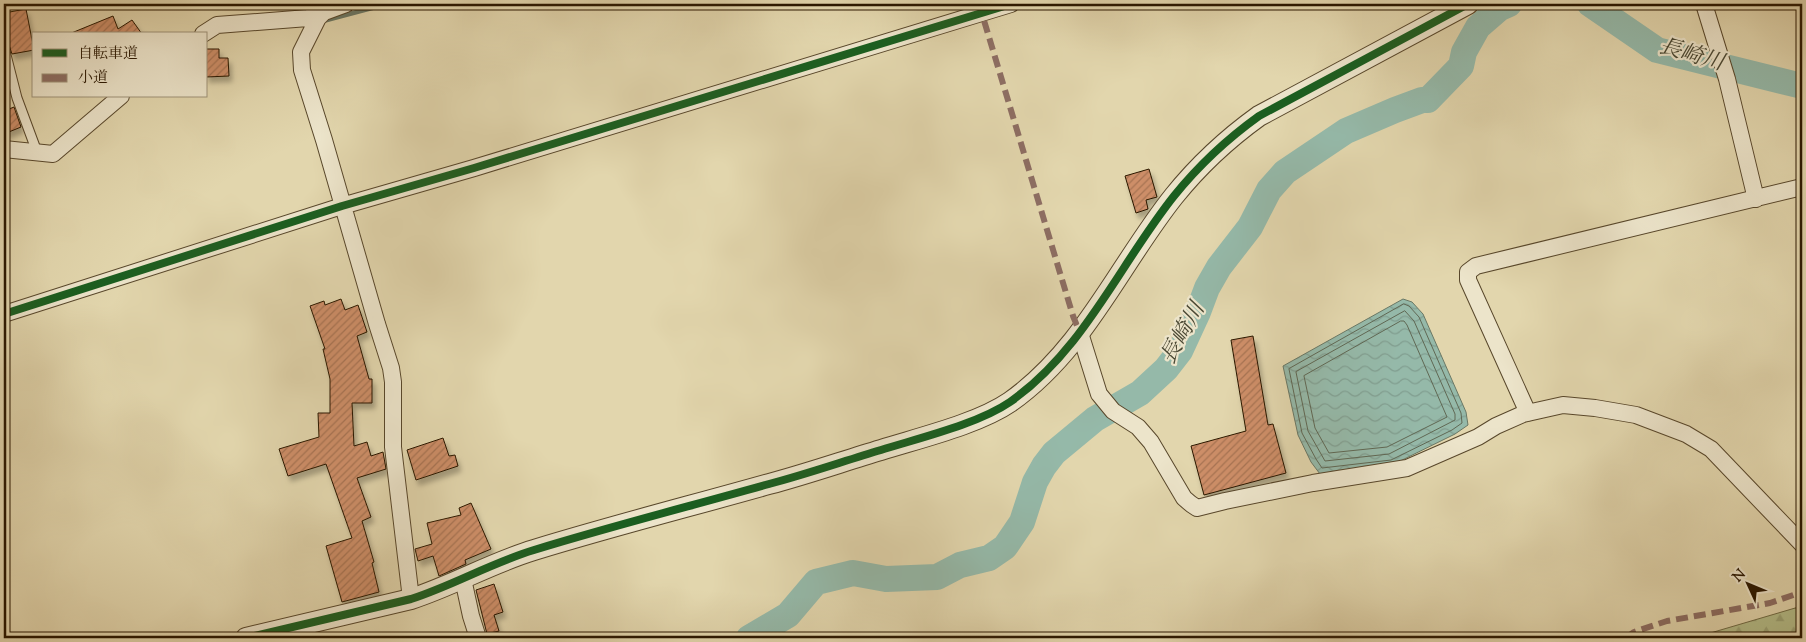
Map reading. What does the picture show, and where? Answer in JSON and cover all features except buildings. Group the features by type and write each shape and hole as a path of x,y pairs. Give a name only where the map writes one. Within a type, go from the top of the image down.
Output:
{"street":[{"path":"206,32 217,25 308,18 346,4"},
{"path":"4,314 342,206 484,165 1011,4"},
{"path":"246,638 411,599 532,550 773,483 977,418 1008,403 1038,379 1080,333 1173,197 1208,157 1233,135 1260,116 1468,4"},
{"path":"1704,4 1727,79 1756,199"},
{"path":"320,15 301,52 302,70 391,368 393,382 393,447 411,599"},
{"path":"4,149 53,154 119,98"},
{"path":"1528,412 1468,280 1468,272 1476,266 1802,187"},
{"path":"1080,333 1099,394 1113,411 1138,427 1151,442 1184,498 1197,508 1313,483 1407,468 1478,437 1496,426 1528,412 1563,405 1636,415 1686,434 1711,449 1802,544"},
{"path":"464,579 471,616 478,638"}],"lane":[{"path":"4,47 17,98 37,152"}],"green space":[{"path":"16,4 106,4 95,8"},
{"path":"1802,606 1802,638 1675,638 1707,634"}],"water":[{"path":"1403,299 1412,302 1423,314 1466,412 1468,425 1455,434 1392,465 1320,474 1311,462 1298,435 1283,366"}],"waterway":[{"path":"323,21 387,4"},
{"name":"長崎川","path":"749,638 788,615 816,582 853,573 886,579 937,577 960,565 989,558 1005,547 1022,522 1035,482 1054,453 1095,419 1140,393 1166,369 1180,351 1207,288 1219,267 1250,227 1269,190 1285,172 1346,131 1395,110 1422,100 1428,100 1461,66 1464,52 1478,27 1500,8 1509,4"},
{"name":"長崎川","path":"1590,4 1657,50 1802,86"}],"marked path":[{"path":"979,4 1073,316 1080,333"},
{"path":"1626,638 1634,632 1667,621 1770,603 1802,592"}],"cycle path":[{"path":"4,314 342,206 474,168 1011,4"},
{"path":"246,638 411,599 534,550 797,476 948,430 997,410 1036,381 1059,358 1080,332 1174,196 1203,163 1225,143 1259,116 1468,4"}]}
